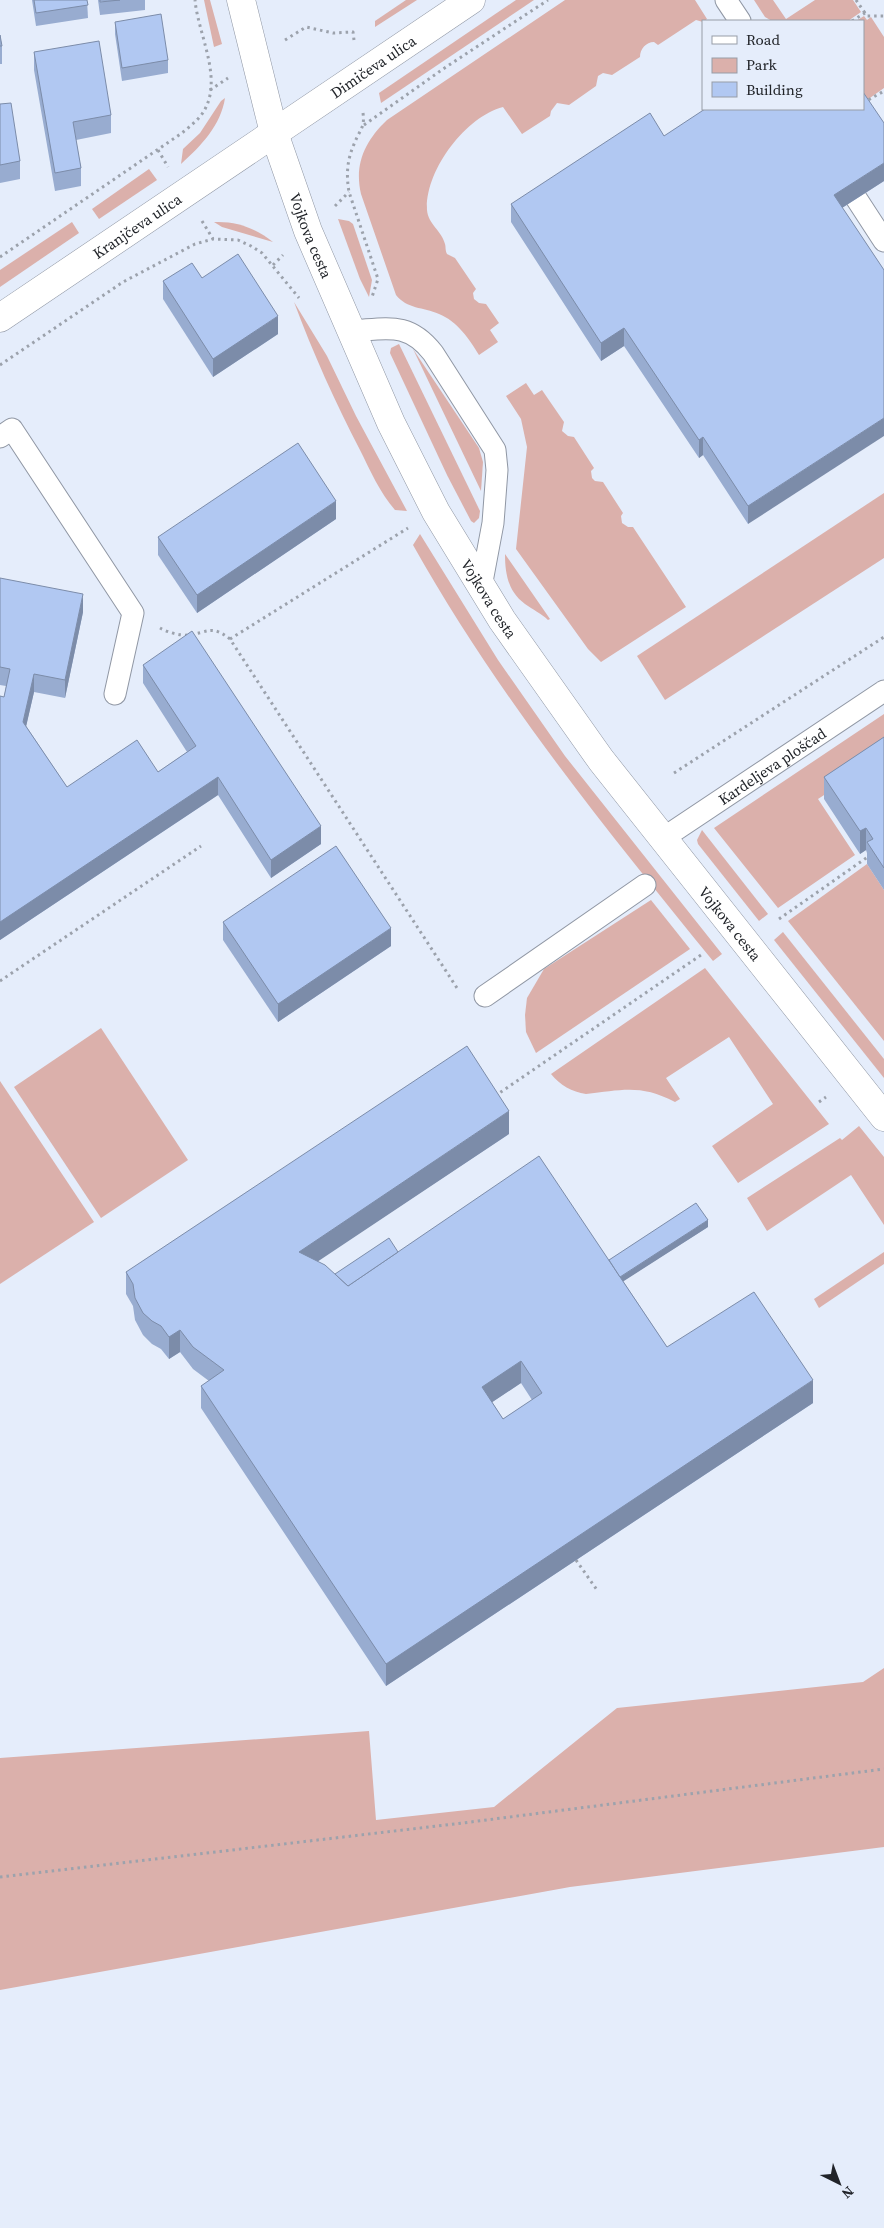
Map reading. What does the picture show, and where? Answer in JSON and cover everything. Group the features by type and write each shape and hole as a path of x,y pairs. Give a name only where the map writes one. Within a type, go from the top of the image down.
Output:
{"street":[{"name":"Vojkova cesta","path":"241,0 274,133 308,231 391,423 436,512 481,587 539,675 662,839 884,1117"},
{"name":"Dimičeva ulica","path":"274,133 471,0"},
{"name":"Kranjčeva ulica","path":"0,318 274,133"}],"lane":[{"path":"726,0 739,20"},
{"path":"856,198 884,241"},
{"path":"351,331 400,329 421,339 433,353 495,450 498,470 493,523 481,587"},
{"path":"0,437 12,429 133,613 115,694"},
{"name":"Kardeljeva ploščad","path":"662,839 884,691"},
{"path":"485,996 645,886"}],"path":[{"path":"0,257 158,150 182,133 202,114 209,99 211,75 195,0"},
{"path":"378,279 349,192 347,167 354,143 364,125 548,0"},
{"path":"856,0 868,16 884,16"},
{"path":"854,20 865,13"},
{"path":"306,27 333,33 353,32"},
{"path":"864,104 884,91"},
{"path":"0,365 123,282 195,244 213,239 238,240 262,253 273,265"},
{"path":"230,639 436,512"},
{"path":"133,613 162,630 186,635 208,630 219,630 230,639 459,992"},
{"path":"674,773 884,637"},
{"path":"0,981 201,846"},
{"path":"779,919 869,856"},
{"path":"488,1101 701,955"},
{"path":"576,1560 597,1590"},
{"path":"0,1877 455,1824 884,1769"}],"green space":[{"path":"204,0 210,0 222,44 214,47"},
{"path":"406,0 417,0 375,27 375,21"},
{"path":"516,0 534,0 381,103 379,93"},
{"path":"565,0 695,0 707,19 702,20 702,22 696,20 658,45 651,42 644,46 640,57 612,75 603,73 598,76 596,86 569,105 557,103 550,116 522,134 503,107 475,122 450,148 440,163 433,179 428,195 427,210 430,219 443,239 447,254 455,258 476,289 473,293 474,299 479,303 486,304 499,323 490,330 498,342 479,355 467,337 452,321 439,314 405,303 396,295 361,194 359,183 360,163 367,145 387,120"},
{"path":"754,0 773,0 786,19 815,0 853,0 861,12 849,20 770,20 765,17"},
{"path":"864,16 867,20 871,17 884,37 884,88 867,100 864,96 864,20 858,20"},
{"path":"225,98 215,126 196,150 181,164 183,149 200,133 221,101"},
{"path":"149,169 157,180 99,219 92,209"},
{"path":"338,219 349,221 353,224 372,280 369,297 360,279"},
{"path":"72,222 79,233 0,287 0,270"},
{"path":"214,222 245,226 273,242 222,227"},
{"path":"294,302 327,356 356,416 407,511 395,510 376,481 325,377"},
{"path":"399,344 480,511 479,518 474,523 471,521 447,475 390,353 391,348"},
{"path":"413,349 479,448 483,462 481,491"},
{"path":"526,383 534,395 542,390 564,422 562,431 568,436 574,437 594,468 591,471 592,478 595,481 603,482 623,513 621,516 622,523 628,527 633,527 686,607 601,662 588,649 516,549 527,447 521,419 506,396"},
{"path":"884,493 884,558 665,700 637,656"},
{"path":"420,534 498,660 565,756 722,954 713,961 632,861 554,759 480,655 413,545"},
{"path":"505,554 550,619 548,620 525,604 515,594 507,575"},
{"path":"884,714 884,756 818,799 855,855 778,908 714,828"},
{"path":"702,830 768,914 759,921 698,844 697,840"},
{"path":"867,864 884,890 884,1041 788,921"},
{"path":"651,900 690,949 536,1053 526,1032 525,1015 527,998 544,969"},
{"path":"783,932 884,1059 884,1078 774,940"},
{"path":"705,968 829,1124 738,1183 712,1146 773,1104 729,1037 666,1078 680,1099 675,1102 663,1096 641,1091 621,1090 586,1094 576,1092 558,1081 551,1074"},
{"path":"101,1028 188,1160 101,1218 14,1087"},
{"path":"0,1081 94,1222 0,1284"},
{"path":"859,1126 884,1157 884,1225 851,1175 767,1231 747,1198 840,1138 842,1140"},
{"path":"884,1252 884,1264 819,1308 814,1299"},
{"path":"884,1668 884,1847 570,1887 0,1990 0,1758 369,1731 376,1820 494,1807 617,1708 863,1682"}],"building":[{"path":"34,0 87,0 88,5 36,13"},
{"path":"100,0 120,0 100,2"},
{"path":"161,14 168,60 122,68 115,22"},
{"path":"99,41 111,115 73,122 81,168 55,173 34,52"},
{"path":"864,93 884,123 884,163 834,195 884,270 884,418 748,506 703,437 699,440 624,328 601,343 511,204 650,113 664,136 703,110 864,110"},
{"path":"11,103 20,161 0,165 0,104"},
{"path":"238,254 278,316 213,359 163,281 192,263 202,278"},
{"path":"298,443 336,501 197,595 158,537"},
{"path":"0,578 83,594 65,680 34,674 23,722 67,787 137,740 158,772 196,746 143,665 192,631 321,826 271,860 218,777 0,922 0,696 4,697 10,669 0,667"},
{"path":"884,737 884,868 867,842 873,839 866,828 860,831 824,777"},
{"path":"336,846 391,928 278,1004 223,922"},
{"path":"467,1046 509,1111 299,1252 325,1265 348,1286 539,1156 667,1347 754,1292 813,1380 386,1664 201,1386 224,1370 193,1347 180,1330 169,1337 161,1326 143,1313 135,1298 133,1284 126,1272","holes":["521,1361 542,1393 503,1419 482,1387"]},
{"path":"696,1203 708,1220 620,1277 609,1260"},
{"path":"389,1238 398,1252 348,1286 335,1274"}]}
